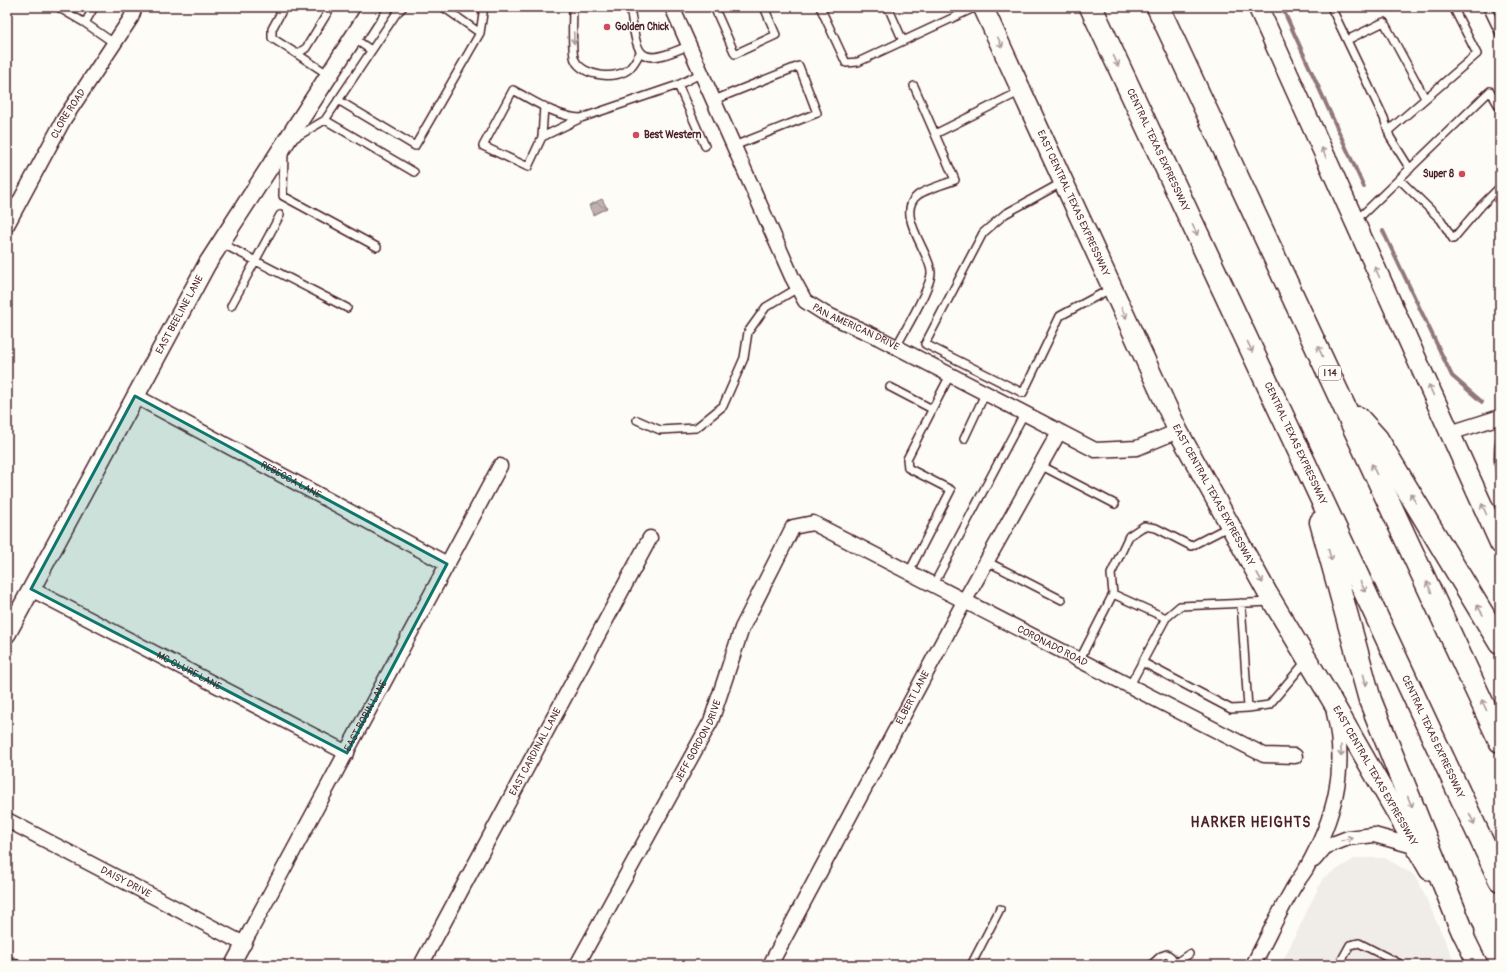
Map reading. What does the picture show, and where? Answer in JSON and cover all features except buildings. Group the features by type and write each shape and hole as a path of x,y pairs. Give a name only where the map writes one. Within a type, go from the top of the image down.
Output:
{"highway":[{"name":"CENTRAL TEXAS EXPRESSWAY","path":"1091,7 1500,880"},
{"name":"I 14","path":"1158,7 1343,401 1500,741"},
{"path":"1343,401 1377,440 1500,643"},
{"path":"1305,463 1370,700 1463,932"}],"main road":[{"name":"EAST CENTRAL TEXAS EXPRESSWAY","path":"984,7 1178,430 1273,602 1308,659 1417,848 1463,932 1478,965"},
{"path":"1258,7 1500,544"}],"street":[{"name":"CLORE ROAD","path":"7,225 64,119 131,18 135,7"},
{"name":"EAST BEELINE LANE","path":"7,634 135,396 221,243 373,7"},
{"name":"PAN AMERICAN DRIVE","path":"674,8 734,146 805,301 824,313 896,347 1095,450 1138,448 1178,430"},
{"name":"REBECCA LANE","path":"135,396 447,564"},
{"path":"1450,434 1500,417"},
{"name":"ELBERT LANE","path":"770,965 965,600 1059,432"},
{"name":"EAST ROBIN LANE","path":"232,965 500,466"},
{"name":"CORONADO ROAD","path":"813,523 1264,755 1295,756"},
{"name":"JEFF GORDON DRIVE","path":"577,965 711,721 742,628 793,527 813,523"},
{"name":"EAST CARDINAL LANE","path":"420,965 650,538"},
{"name":"MC CLURE LANE","path":"31,589 347,753"},
{"path":"1306,869 1333,810 1338,787 1341,747 1331,699"},
{"name":"DAISY DRIVE","path":"7,820 244,944"},
{"path":"1253,965 1291,892 1306,869 1325,847 1348,838 1374,835 1417,848"}],"lane":[{"path":"85,23 94,7"},
{"path":"284,7 272,29 272,38 329,75"},
{"path":"297,54 306,48 331,7"},
{"path":"377,247 283,196 284,144 325,120 371,50 396,14 403,7"},
{"path":"443,7 480,33"},
{"path":"338,100 415,146 480,33 484,7"},
{"path":"573,7 574,59 580,66 602,75 608,76 619,74 629,69 640,53"},
{"path":"630,7 636,46 640,53 650,58 666,56 690,45"},
{"path":"714,7 735,54 776,34 764,7"},
{"path":"820,7 846,63 858,62 976,7"},
{"path":"888,7 903,41"},
{"path":"1330,7 1384,118 1388,131 1410,169"},
{"path":"1388,131 1476,54 1453,7"},
{"path":"1487,7 1500,34"},
{"path":"61,9 114,43"},
{"path":"1347,40 1384,22 1426,98"},
{"path":"352,38 371,50"},
{"path":"714,100 799,66 817,113 734,146"},
{"path":"542,137 581,118 678,85 702,73"},
{"path":"678,85 705,146"},
{"path":"896,347 927,286 931,272 910,220 912,204 918,195 955,180 914,86"},
{"path":"544,106 542,137 528,167 483,146 513,90 544,106 574,118 581,118"},
{"path":"935,134 1022,90"},
{"path":"1353,218 1363,214 1490,91 1500,108"},
{"path":"325,120 414,172"},
{"path":"1399,179 1441,220 1453,239 1481,206 1500,187"},
{"path":"1063,182 1005,214 983,233 925,344 1023,393 1060,316 1112,288"},
{"path":"231,306 280,215"},
{"path":"221,243 347,308"},
{"path":"637,420 660,430 696,428 723,406 744,358 748,332 766,306 798,288"},
{"path":"909,572 951,490 908,468 907,459 950,375"},
{"path":"890,387 932,409"},
{"path":"964,439 985,394"},
{"path":"934,584 1024,414"},
{"path":"1040,465 1115,504"},
{"path":"1080,659 1113,594 1111,574 1129,536 1144,526 1156,528 1191,546 1231,526"},
{"path":"986,562 1062,600"},
{"path":"1113,594 1166,618"},
{"path":"1130,685 1166,618 1180,606 1273,602"},
{"path":"1241,603 1248,708"},
{"path":"1142,662 1231,708 1248,708 1269,705 1308,659"},
{"path":"971,965 1000,910"},
{"path":"1339,965 1350,945 1359,943 1402,965"},
{"path":"1150,965 1161,956 1167,954 1171,957 1175,965 1189,954"}],"highlighted area":[{"path":"135,396 447,564 347,753 31,589"}],"shaded area":[{"path":"1356,858 1385,858 1416,876 1456,965 1281,965 1323,878"}],"water":[{"path":"602,199 607,208 593,215 589,205"}],"waterway":[{"path":"1282,7 1364,187"},
{"path":"1383,231 1452,376 1482,402"},
{"path":"1497,439 1495,460 1500,481"},
{"path":"7,955 26,965"}],"place":[{"name":"Golden Chick","path":"607,27"},
{"name":"Best Western","path":"636,135"},
{"name":"Super 8","path":"1462,174"}],"district":[{"name":"HARKER HEIGHTS","path":"1251,822"}]}
